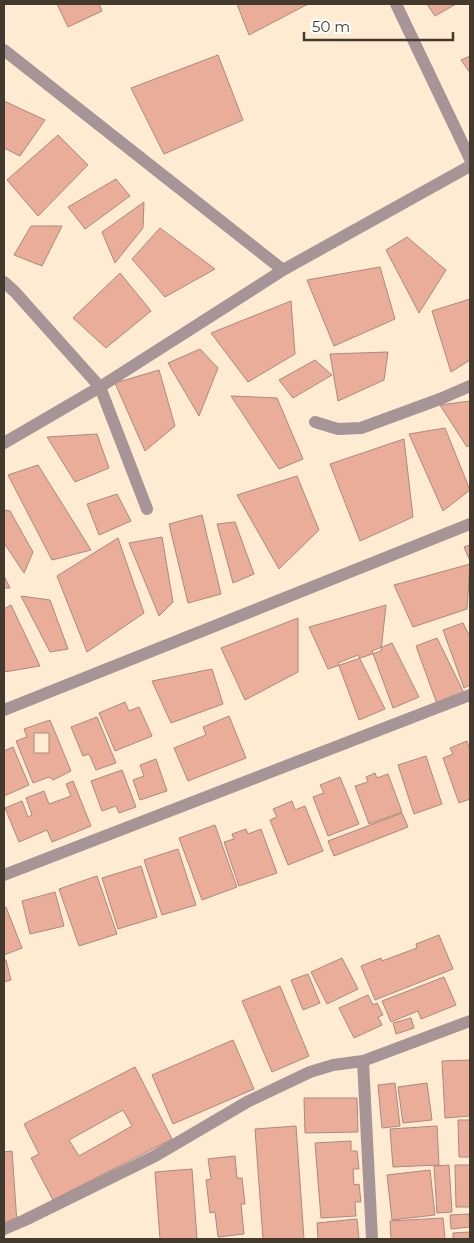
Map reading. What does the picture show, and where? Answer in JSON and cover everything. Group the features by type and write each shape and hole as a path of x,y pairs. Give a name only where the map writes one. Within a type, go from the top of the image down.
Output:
{"street":[{"path":"396,4 470,159"},
{"path":"4,50 283,270"},
{"path":"4,443 100,387 283,270 470,166"},
{"path":"4,282 100,387 147,509"},
{"path":"315,422 338,430 361,428 470,386"},
{"path":"4,710 470,524"},
{"path":"4,875 470,695"},
{"path":"4,1229 155,1156 247,1102 310,1072 333,1065 363,1061 470,1021"},
{"path":"363,1061 372,1239"}],"building":[{"path":"57,4 99,4 102,11 68,27"},
{"path":"237,4 308,4 249,35"},
{"path":"427,4 456,4 435,16"},
{"path":"218,55 243,120 164,154 131,88"},
{"path":"470,56 470,73 461,60"},
{"path":"4,101 45,120 20,156 4,148"},
{"path":"58,135 88,165 38,216 7,180"},
{"path":"116,179 130,196 85,229 68,207"},
{"path":"144,202 143,228 115,263 102,232"},
{"path":"31,226 62,226 42,266 14,255"},
{"path":"160,228 215,269 165,297 132,259"},
{"path":"407,237 446,270 419,313 386,250"},
{"path":"380,267 395,319 334,346 307,280"},
{"path":"120,273 151,311 106,348 73,318"},
{"path":"470,299 470,360 451,372 432,311"},
{"path":"291,301 295,354 248,382 211,333"},
{"path":"200,349 218,368 199,416 168,363"},
{"path":"388,352 384,380 338,401 330,354"},
{"path":"315,360 332,375 293,398 279,380"},
{"path":"159,370 175,426 145,451 115,383"},
{"path":"231,396 277,398 303,459 279,469"},
{"path":"470,401 470,445 467,447 440,405"},
{"path":"445,428 470,490 443,511 409,434"},
{"path":"97,434 109,468 75,482 47,437"},
{"path":"404,439 413,517 360,541 330,464"},
{"path":"38,465 91,550 52,560 8,475"},
{"path":"297,476 319,530 279,569 237,495"},
{"path":"117,494 131,521 99,535 87,504"},
{"path":"4,510 10,511 33,552 24,573 4,543"},
{"path":"202,515 221,594 188,603 169,524"},
{"path":"235,522 254,574 233,583 217,524"},
{"path":"162,537 173,602 159,616 129,543"},
{"path":"118,538 144,613 87,652 57,576"},
{"path":"470,545 470,561 464,547"},
{"path":"470,564 467,609 413,627 394,585"},
{"path":"4,576 10,588 4,588"},
{"path":"21,596 50,600 68,649 50,652"},
{"path":"11,605 40,666 4,672 4,609"},
{"path":"386,605 381,651 328,669 309,627"},
{"path":"298,618 298,672 245,700 221,648"},
{"path":"463,623 470,637 470,685 464,688 443,630"},
{"path":"437,638 464,693 437,704 416,646"},
{"path":"392,643 419,697 393,708 372,651"},
{"path":"358,655 385,709 359,720 338,663"},
{"path":"212,669 223,704 171,723 152,681"},
{"path":"125,702 129,711 139,707 152,736 115,751 99,713"},
{"path":"229,716 246,758 188,781 174,748 206,735 203,727"},
{"path":"97,717 116,763 96,770 89,754 83,756 71,727"},
{"path":"50,720 71,771 53,780 49,777 33,783 16,741 27,737 24,729","holes":["34,733 49,733 49,753 34,753"]},
{"path":"467,741 470,748 470,799 459,803 443,758 453,754 450,748"},
{"path":"13,747 29,785 4,796 4,751"},
{"path":"426,756 442,804 414,814 398,765"},
{"path":"156,759 167,791 140,800 133,780 144,776 140,765"},
{"path":"122,770 136,807 119,813 116,806 102,811 91,781"},
{"path":"375,773 377,778 388,774 402,812 369,824 355,786 368,782 366,777"},
{"path":"340,777 359,824 328,836 313,797 324,793 320,785"},
{"path":"73,781 91,826 52,842 47,830 19,842 5,808 22,801 28,817 32,815 26,798 44,791 49,804 71,796 66,784"},
{"path":"292,801 295,810 305,806 323,851 288,865 270,820 277,817 273,809"},
{"path":"402,813 408,827 334,856 328,841"},
{"path":"215,825 237,887 202,900 179,838"},
{"path":"246,829 248,834 261,829 277,873 239,886 224,842 234,839 232,834"},
{"path":"178,849 196,905 162,915 144,860"},
{"path":"141,866 157,917 118,929 102,878"},
{"path":"97,876 117,934 79,946 59,889"},
{"path":"55,892 64,926 30,934 22,901"},
{"path":"6,907 22,948 4,955 4,908"},
{"path":"439,935 453,969 375,1000 361,966 381,958 382,961 417,948 416,944"},
{"path":"342,958 358,989 327,1004 311,972"},
{"path":"4,960 6,960 11,980 4,982"},
{"path":"308,974 320,1003 303,1010 291,980"},
{"path":"444,977 456,1005 421,1019 418,1011 391,1022 382,1001"},
{"path":"280,986 309,1056 272,1072 242,1001"},
{"path":"368,995 373,1005 377,1003 383,1015 378,1017 382,1025 354,1038 339,1008"},
{"path":"411,1018 414,1028 396,1034 393,1023"},
{"path":"233,1040 254,1089 173,1124 152,1075"},
{"path":"470,1060 470,1116 445,1118 442,1061"},
{"path":"135,1067 172,1139 53,1200 31,1158 39,1154 24,1124","holes":["123,1110 132,1126 79,1156 69,1140"]},
{"path":"395,1083 400,1126 382,1128 378,1085"},
{"path":"427,1083 432,1120 403,1123 398,1087"},
{"path":"304,1098 357,1098 358,1132 305,1133"},
{"path":"458,1120 470,1120 470,1157 459,1157"},
{"path":"296,1126 304,1239 263,1239 255,1129"},
{"path":"437,1126 439,1165 393,1167 390,1129"},
{"path":"351,1141 351,1151 357,1151 359,1169 353,1169 354,1185 359,1184 361,1202 355,1202 356,1216 321,1218 315,1143"},
{"path":"12,1151 17,1223 4,1224 4,1152"},
{"path":"235,1156 237,1178 242,1178 245,1204 241,1204 244,1234 218,1237 215,1212 210,1213 206,1180 211,1179 208,1159"},
{"path":"449,1165 452,1212 437,1213 434,1166"},
{"path":"455,1165 470,1165 470,1207 456,1207"},
{"path":"192,1169 197,1239 160,1239 155,1172"},
{"path":"430,1170 435,1215 392,1220 387,1175"},
{"path":"469,1214 470,1227 451,1229 450,1215"},
{"path":"443,1218 445,1239 391,1239 390,1221"},
{"path":"357,1219 359,1239 318,1239 317,1223"},
{"path":"470,1232 470,1239 453,1239 453,1233"}]}
